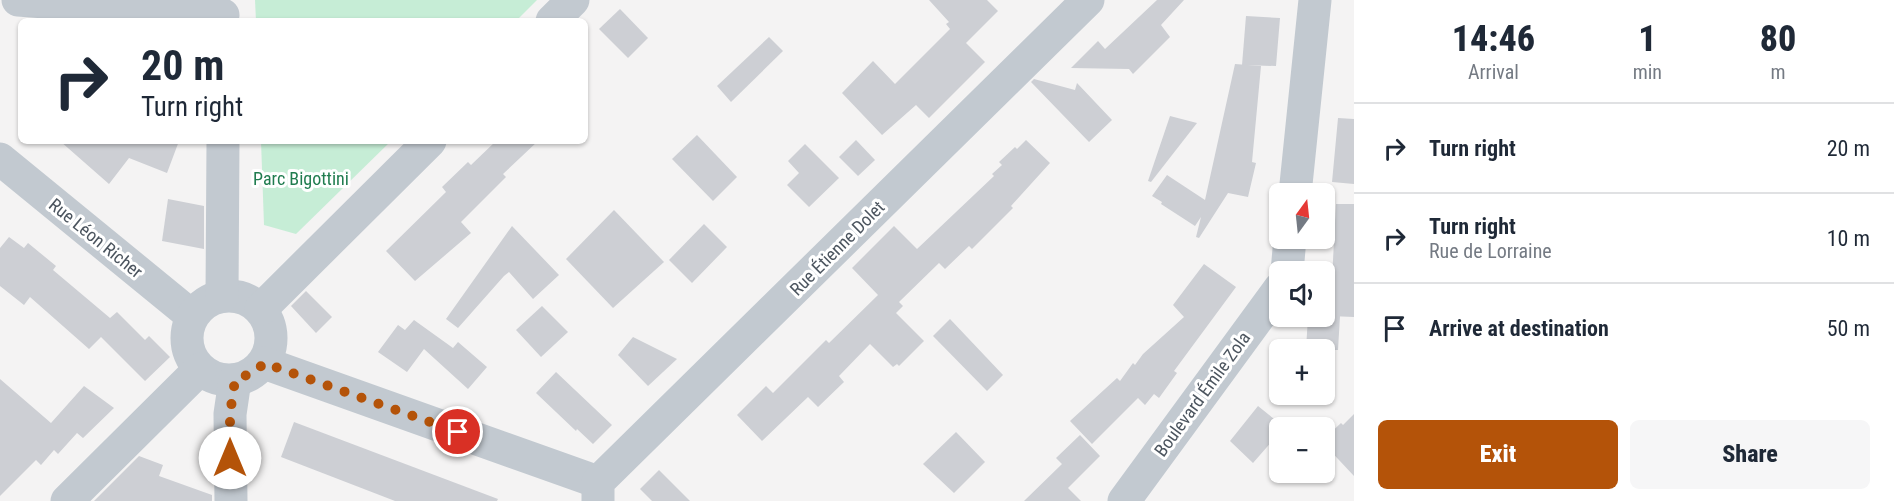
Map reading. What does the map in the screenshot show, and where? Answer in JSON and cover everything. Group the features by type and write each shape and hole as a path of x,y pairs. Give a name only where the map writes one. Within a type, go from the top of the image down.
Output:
{"street":[{"path":"18,0 223,12"},
{"path":"555,18 573,0"},
{"name":"Rue Étienne Dolet","path":"598,492 1088,0"},
{"path":"1296,183 1315,0"},
{"path":"222,296 223,144"},
{"path":"261,309 427,144"},
{"name":"Rue Léon Richer","path":"0,159 192,316"},
{"path":"236,296 250,300 261,309 272,336 270,350 264,363 256,371 235,380 216,378 200,369 191,358 187,344 187,330 192,316 200,306 211,299 236,296"},
{"name":"Boulevard Émile Zola","path":"1125,501 1269,303"},
{"path":"264,363 598,492"},
{"path":"68,501 200,369"},
{"path":"231,501 230,414 235,380"}],"green space":[{"path":"255,0 537,0 519,18 256,18"},
{"name":"Parc Bigottini","path":"261,144 388,144 296,234 264,225"}],"building":[{"path":"929,0 987,0 998,11 966,43 985,62 929,118 916,105 882,135 842,93 873,61 895,84 950,29 946,24 949,22"},
{"path":"1157,0 1184,0 1161,25 1170,37 1133,74 1129,69 1071,68 1098,41 1105,49"},
{"path":"620,9 648,38 628,58 599,29"},
{"path":"1246,16 1280,18 1276,66 1242,65"},
{"path":"769,37 783,51 731,102 717,86"},
{"path":"1235,64 1261,66 1252,162 1256,163 1248,197 1228,193 1199,238 1196,237 1201,217 1195,226 1152,196 1167,175 1205,200"},
{"path":"1034,79 1075,90 1077,83 1112,120 1089,142 1031,82"},
{"path":"1170,116 1197,123 1151,182 1148,181"},
{"path":"1338,118 1354,119 1354,184 1332,182"},
{"path":"697,135 737,177 713,201 672,159"},
{"path":"856,140 875,160 858,176 839,157"},
{"path":"1026,140 1050,163 1011,206 1013,208 972,249 969,246 945,269 939,263 899,302 903,306 896,313 924,341 899,366 897,364 893,367 870,344 839,376 844,382 818,407 808,397 762,441 737,415 766,386 773,393 826,340 829,343 878,295 852,268 894,226 917,249 994,176 992,174 1002,165 999,162"},
{"path":"63,144 178,144 167,173 129,158 109,184"},
{"path":"493,144 535,144 503,174 506,177 461,222 471,233 415,281 386,251 446,192 442,187 468,162 471,165"},
{"path":"805,144 839,178 809,207 787,185 799,173 788,161"},
{"path":"168,199 204,206 204,249 162,241"},
{"path":"1336,204 1354,204 1354,317 1335,316 1335,261 1333,261"},
{"path":"614,210 664,262 613,308 566,259"},
{"path":"704,224 727,247 692,283 669,260"},
{"path":"512,226 559,275 533,299 509,272 458,328 446,319"},
{"path":"9,237 24,248 28,243 56,266 53,270 110,318 117,312 145,340 149,336 170,357 145,381 101,337 89,349 30,297 24,305 0,286 0,248"},
{"path":"1204,264 1236,287 1174,371 1177,373 1159,398 1154,394 1145,405 1138,398 1092,444 1070,421 1117,378 1120,381 1133,363 1135,365 1143,354 1184,317 1173,305"},
{"path":"306,291 332,317 316,333 291,306"},
{"path":"542,306 568,332 541,357 516,330"},
{"path":"1335,316 1340,316 1338,350 1335,350 1335,339 1307,339 1307,327 1335,327"},
{"path":"950,319 1003,375 987,391 933,336"},
{"path":"414,320 453,348 458,342 487,367 468,389 424,349 407,372 378,352 398,325 405,330"},
{"path":"633,337 677,359 648,386 618,355"},
{"path":"556,372 612,425 593,444 536,393"},
{"path":"0,379 51,423 84,386 114,408 83,438 77,433 58,454 54,450 41,465 36,460 0,496"},
{"path":"1258,406 1272,417 1269,417 1269,445 1253,463 1230,441"},
{"path":"1354,414 1354,476 1335,456 1335,429 1341,423 1343,425"},
{"path":"294,422 498,499 497,501 395,501 281,457"},
{"path":"956,432 985,462 954,493 923,464"},
{"path":"1080,435 1100,456 1068,488 1081,501 1024,501 1062,464 1056,458"},
{"path":"139,456 163,465 159,476 212,495 212,501 94,501"},
{"path":"659,470 690,501 652,501 640,489"}],"route":[{"path":"230,458 230,414 235,380 246,377 264,363 458,432"}]}
